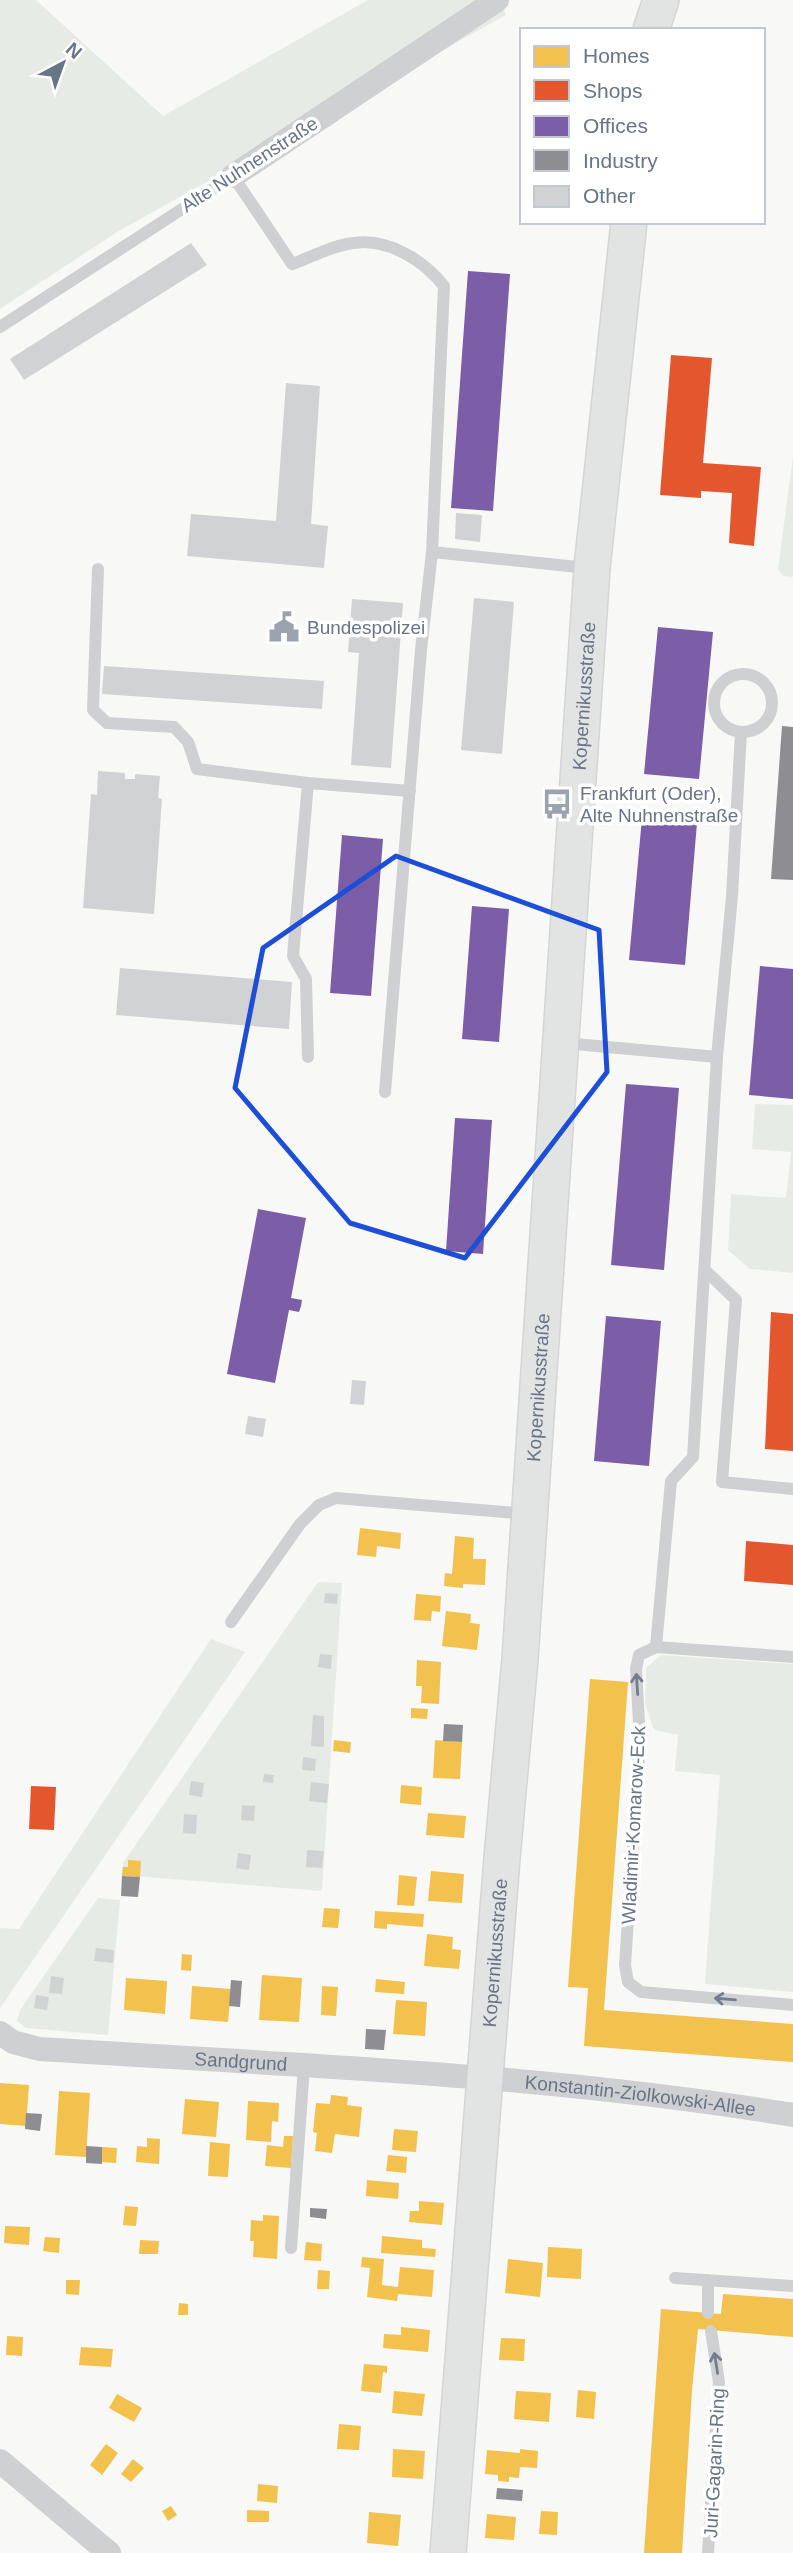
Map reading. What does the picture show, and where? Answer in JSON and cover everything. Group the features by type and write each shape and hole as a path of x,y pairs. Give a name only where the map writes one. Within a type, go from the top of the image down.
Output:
{"main road":[{"path":"652,28 661,0"},
{"name":"Kopernikusstraße","path":"448,2553 529,1514 592,568 629,224"}],"street":[{"name":"Alte Nuhnenstraße","path":"233,176 496,0"},
{"name":"Sandgrund","path":"0,2033 13,2042 39,2049 485,2078"},
{"name":"Konstantin-Ziolkowski-Allee","path":"485,2078 700,2100 793,2115"},
{"path":"0,2461 109,2553"}],"lane":[{"name":"Alte Nuhnenstraße","path":"0,327 233,176"},
{"path":"233,176 292,264 354,243 375,243 419,260 444,286 432,552 385,1092"},
{"path":"432,552 592,568"},
{"path":"98,569 93,710 107,723 174,727 188,742 197,769 308,783 410,791"},
{"path":"740,674 757,677 769,690 771,698 764,723 757,728 741,732 723,724 717,717 714,698 722,682 740,674"},
{"path":"741,732 732,896 717,1057 693,1457 671,1481 656,1647 793,1657"},
{"path":"308,783 293,956 306,979 308,1057"},
{"path":"561,1043 717,1057"},
{"path":"705,1270 736,1300 722,1482 793,1489"},
{"path":"231,1622 300,1524 319,1505 336,1498 529,1514"},
{"name":"Wladimir-Komarow-Eck","path":"656,1647 639,1655 636,1669 640,1741 625,1965 628,1982 641,1992 793,2005"},
{"path":"291,2248 304,2067"},
{"path":"675,2278 793,2286"},
{"path":"708,2280 708,2313"},
{"name":"Juri-Gagarin-Ring","path":"708,2553 719,2382 711,2331"}],"highlighted area":[{"path":"396,856 599,930 607,1072 465,1258 350,1223 235,1088 263,948"}],"shaded area":[{"path":"0,0 36,0 163,116 368,0 500,0 506,15 117,232 0,309"},
{"path":"793,456 793,577 783,576 778,569"},
{"path":"755,1104 793,1105 793,1273 750,1269 728,1250 731,1194 786,1198 791,1152 752,1149"},
{"path":"318,1582 342,1583 322,1891 122,1875 123,1863"},
{"path":"211,1639 245,1652 0,2008 0,1928 19,1929"},
{"path":"661,1655 793,1664 793,1992 705,1984 720,1775 675,1771 678,1735 654,1730 645,1704 646,1668"},
{"path":"98,1898 120,1900 108,2035 26,2028 17,2021 20,2010"}],"building: Homes":[{"path":"360,1528 401,1533 400,1549 377,1546 376,1557 357,1555"},
{"path":"455,1536 474,1538 473,1559 486,1559 485,1585 463,1584 463,1588 444,1586 445,1573 452,1574"},
{"path":"416,1594 441,1596 440,1612 432,1611 431,1621 414,1620"},
{"path":"446,1611 471,1614 470,1623 480,1624 477,1650 442,1646"},
{"path":"417,1660 441,1662 439,1704 421,1703 422,1686 416,1686"},
{"path":"590,1679 628,1682 604,2010 793,2024 793,2062 584,2046 588,1988 568,1987"},
{"path":"411,1708 428,1709 427,1719 411,1718"},
{"path":"334,1740 351,1742 350,1753 333,1751"},
{"path":"435,1740 462,1742 460,1779 433,1778"},
{"path":"401,1785 422,1787 421,1805 400,1803"},
{"path":"428,1813 466,1816 464,1838 426,1835"},
{"path":"128,1860 141,1861 140,1877 122,1876 123,1867 128,1867"},
{"path":"431,1871 464,1874 462,1903 428,1901"},
{"path":"399,1875 417,1877 414,1906 397,1905"},
{"path":"324,1908 340,1909 338,1928 322,1927"},
{"path":"375,1911 424,1914 423,1927 387,1924 387,1929 374,1928"},
{"path":"427,1934 453,1937 452,1949 461,1950 459,1969 424,1966"},
{"path":"182,1954 192,1955 191,1971 181,1970"},
{"path":"262,1975 302,1978 299,2022 259,2020"},
{"path":"126,1978 167,1981 165,2014 124,2010"},
{"path":"376,1979 405,1982 404,1994 375,1992"},
{"path":"192,1986 231,1989 228,2022 190,2019"},
{"path":"322,1986 338,1987 336,2016 321,2015"},
{"path":"396,2000 427,2002 425,2036 393,2034"},
{"path":"0,2083 29,2085 26,2126 0,2124"},
{"path":"59,2091 90,2093 86,2157 55,2155"},
{"path":"331,2095 348,2097 347,2105 362,2107 359,2137 335,2134 332,2153 315,2151 317,2133 313,2132 316,2103 330,2104"},
{"path":"185,2099 219,2102 216,2137 182,2134"},
{"path":"248,2101 279,2103 278,2122 272,2121 271,2142 246,2140"},
{"path":"394,2129 418,2131 416,2152 392,2150"},
{"path":"284,2136 293,2136 291,2168 265,2166 267,2145 283,2147"},
{"path":"147,2138 160,2139 159,2164 136,2162 137,2146 147,2147"},
{"path":"210,2142 230,2144 228,2177 208,2176"},
{"path":"102,2147 117,2148 116,2163 102,2162"},
{"path":"388,2155 407,2157 406,2173 386,2171"},
{"path":"367,2180 399,2183 398,2199 366,2196"},
{"path":"419,2201 444,2203 442,2225 409,2222 410,2211 419,2211"},
{"path":"125,2206 138,2207 136,2226 123,2225"},
{"path":"263,2215 279,2216 277,2259 253,2257 254,2241 250,2241 251,2220 263,2221"},
{"path":"5,2226 30,2227 29,2245 4,2243"},
{"path":"382,2236 422,2240 422,2248 436,2249 435,2257 381,2253"},
{"path":"45,2237 60,2238 59,2253 43,2251"},
{"path":"140,2240 159,2241 158,2254 139,2254"},
{"path":"306,2242 322,2244 321,2261 304,2260"},
{"path":"548,2247 582,2249 581,2279 547,2277"},
{"path":"362,2257 384,2259 382,2285 398,2287 400,2267 434,2270 432,2297 398,2294 397,2301 367,2297 370,2268 361,2267"},
{"path":"508,2259 543,2263 540,2297 505,2293"},
{"path":"318,2270 330,2271 329,2289 317,2289"},
{"path":"66,2280 80,2280 79,2295 66,2294"},
{"path":"723,2294 793,2299 793,2337 698,2329 682,2553 644,2553 661,2309 721,2314"},
{"path":"179,2303 188,2304 188,2315 178,2315"},
{"path":"401,2327 430,2330 428,2352 383,2348 384,2334 401,2335"},
{"path":"7,2336 23,2337 22,2356 6,2355"},
{"path":"501,2338 525,2339 524,2361 499,2360"},
{"path":"81,2347 113,2349 111,2367 79,2365"},
{"path":"364,2364 387,2366 387,2373 383,2372 381,2393 361,2391"},
{"path":"578,2390 596,2392 594,2419 576,2417"},
{"path":"394,2391 425,2394 422,2416 392,2413"},
{"path":"516,2391 551,2393 549,2422 514,2419"},
{"path":"117,2394 142,2408 134,2422 109,2408"},
{"path":"339,2424 361,2426 359,2450 337,2449"},
{"path":"106,2444 118,2453 102,2475 90,2465"},
{"path":"393,2449 425,2451 423,2479 392,2477"},
{"path":"520,2449 538,2451 537,2468 520,2467 519,2478 509,2477 509,2482 498,2481 498,2475 485,2474 487,2450 520,2453"},
{"path":"133,2459 144,2468 131,2482 121,2474"},
{"path":"258,2484 278,2486 277,2503 257,2501"},
{"path":"171,2506 177,2515 168,2521 162,2511"},
{"path":"247,2510 269,2511 269,2522 247,2522"},
{"path":"541,2511 558,2512 557,2535 539,2534"},
{"path":"369,2512 401,2515 398,2546 367,2543"},
{"path":"487,2514 516,2517 514,2540 485,2538"}],"building: Shops":[{"path":"671,355 712,358 703,463 761,467 754,546 729,543 732,493 701,491 701,498 660,495"},
{"path":"771,1312 793,1314 793,1451 765,1449"},
{"path":"746,1541 793,1545 793,1585 744,1581"},
{"path":"31,1786 56,1787 54,1830 29,1829"}],"building: Offices":[{"path":"468,271 510,274 493,511 451,508"},
{"path":"658,627 713,632 699,779 644,774"},
{"path":"642,818 697,823 685,965 629,960"},
{"path":"342,835 383,839 371,996 330,993"},
{"path":"472,906 509,909 499,1042 462,1039"},
{"path":"760,966 793,969 793,1099 749,1095"},
{"path":"626,1084 679,1088 664,1270 611,1265"},
{"path":"455,1118 492,1120 483,1254 446,1251"},
{"path":"258,1209 306,1218 291,1298 302,1300 301,1306 299,1312 289,1310 275,1383 227,1374"},
{"path":"606,1316 661,1321 649,1466 594,1461"}],"building: Industry":[{"path":"782,726 793,727 793,880 771,879"},
{"path":"444,1724 463,1725 462,1742 443,1741"},
{"path":"122,1876 140,1877 138,1897 121,1896"},
{"path":"231,1980 242,1981 240,2007 229,2006"},
{"path":"366,2029 386,2030 384,2050 365,2049"},
{"path":"26,2113 42,2114 40,2131 25,2129"},
{"path":"86,2146 102,2147 102,2164 86,2163"},
{"path":"310,2208 327,2209 326,2219 310,2217"},
{"path":"497,2488 523,2490 522,2501 496,2499"}],"building: Other":[{"path":"191,243 207,265 24,380 10,359"},
{"path":"286,383 320,386 311,524 328,526 324,568 187,556 191,514 276,521"},
{"path":"456,513 482,515 480,542 455,539"},
{"path":"474,598 514,602 502,754 461,750"},
{"path":"352,599 403,603 391,768 351,765 359,653 348,652"},
{"path":"104,666 324,681 322,709 102,694"},
{"path":"98,771 125,773 125,779 135,779 135,774 160,776 158,798 162,799 154,914 83,908 91,794 97,795"},
{"path":"120,968 292,982 289,1029 116,1015"},
{"path":"352,1380 366,1381 364,1405 350,1404"},
{"path":"248,1416 266,1419 263,1437 245,1434"},
{"path":"325,1593 338,1594 337,1604 324,1603"},
{"path":"320,1654 332,1655 331,1669 318,1667"},
{"path":"313,1715 324,1716 324,1747 311,1746"},
{"path":"303,1757 316,1759 315,1771 302,1770"},
{"path":"264,1774 274,1775 273,1783 263,1782"},
{"path":"191,1781 204,1783 202,1797 189,1795"},
{"path":"311,1782 329,1784 327,1803 309,1801"},
{"path":"242,1805 255,1806 254,1821 241,1820"},
{"path":"184,1814 197,1815 196,1834 183,1833"},
{"path":"307,1850 324,1851 322,1868 306,1867"},
{"path":"238,1853 251,1855 249,1870 236,1868"},
{"path":"96,1948 114,1950 113,1963 94,1961"},
{"path":"51,1976 64,1978 62,1994 49,1993"},
{"path":"36,1995 49,1997 47,2010 34,2008"}],"place":[{"name":"Bundespolizei","path":"284,627"},
{"name":"Frankfurt (Oder), Alte Nuhnenstraße","path":"557,804"}]}
